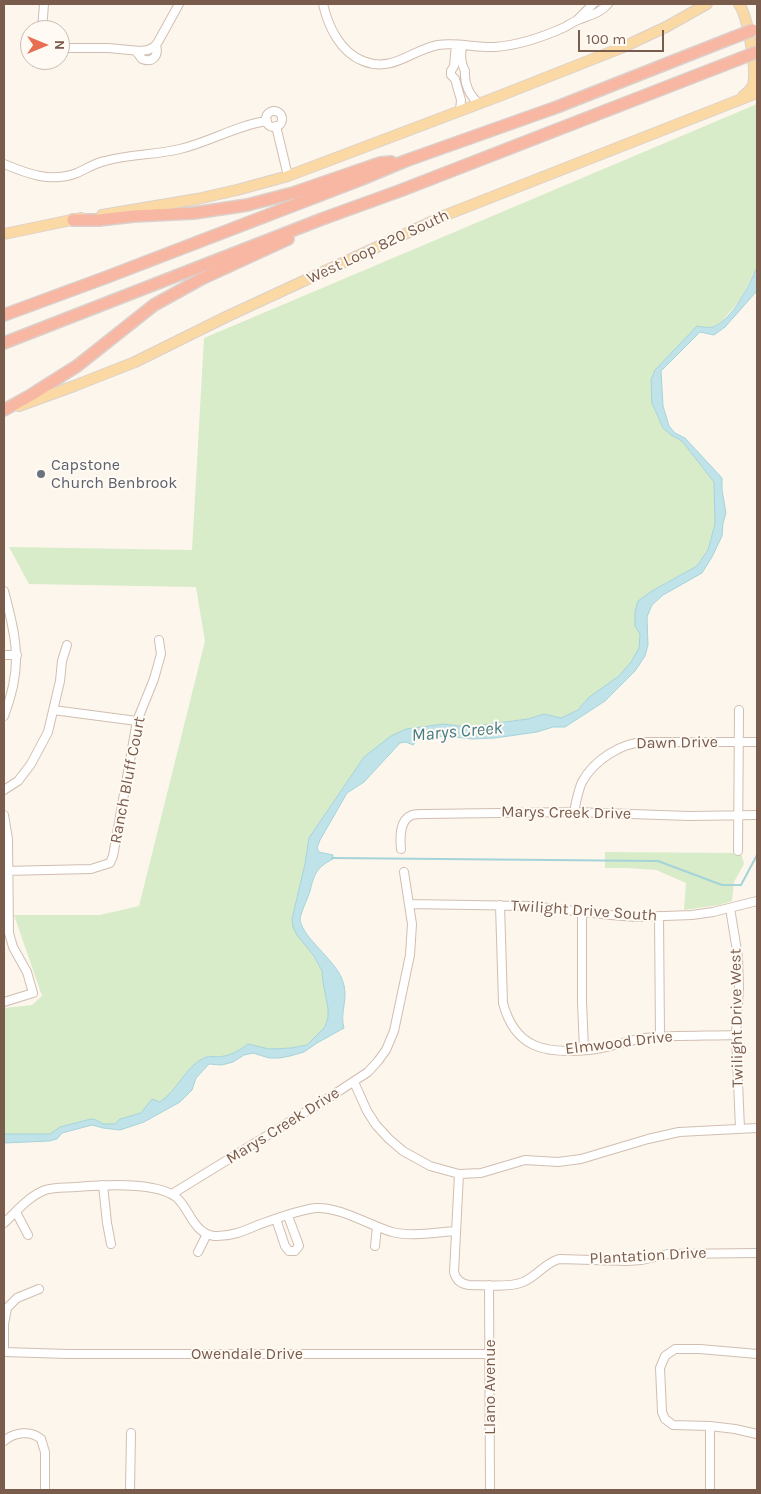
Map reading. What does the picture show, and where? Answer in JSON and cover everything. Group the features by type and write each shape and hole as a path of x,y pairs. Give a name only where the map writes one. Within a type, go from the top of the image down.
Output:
{"highway":[{"path":"4,315 405,161 558,108 757,28"},
{"path":"4,343 757,52"},
{"path":"73,220 99,220 194,213 239,207 294,193 380,163 405,161"},
{"path":"4,410 77,366 154,305 201,279 308,230 322,219"}],"main road":[{"path":"4,234 197,199 288,176 480,104 621,48 666,27 708,4"},
{"path":"736,101 750,90 755,73 746,17 739,4"},
{"name":"West Loop 820 South","path":"4,410 74,386 135,362 228,316 446,215 757,93"}],"street":[{"path":"43,20 44,4"},
{"path":"70,48 148,50 156,45 179,4"},
{"path":"323,4 336,38 352,55 368,63 383,64 393,63 432,46 494,47 528,41 557,30 578,19 594,15 608,4"},
{"path":"578,19 593,4"},
{"path":"458,66 459,45"},
{"path":"458,66 465,70 464,76 471,96 480,104"},
{"path":"458,66 451,71 451,75 455,79 461,100 460,111"},
{"path":"455,79 460,79 464,76"},
{"path":"273,111 286,116 276,126 270,125 267,120 268,114 273,111"},
{"path":"4,164 37,176 58,178 78,172 105,160 181,149 208,141 255,122 267,120"},
{"path":"276,126 288,176"},
{"path":"4,591 15,634 17,654 16,678 4,716"},
{"name":"Ranch Bluff Court","path":"6,871 91,870 110,863 113,856 137,721 159,666 161,654 159,640"},
{"path":"4,790 18,781 32,764 48,732 67,645"},
{"path":"4,656 17,654"},
{"path":"54,710 137,721"},
{"path":"738,851 739,710"},
{"name":"Dawn Drive","path":"574,812 580,789 588,774 596,765 621,747 631,743 757,742"},
{"name":"Marys Creek Drive","path":"401,849 401,828 406,819 411,815 574,812 689,816 757,815"},
{"path":"4,815 8,832 6,871 9,933 13,947 29,976 32,993 4,1002"},
{"name":"Marys Creek Drive","path":"172,1194 354,1082 378,1062 386,1050 394,1031 410,955 412,924 404,872"},
{"name":"Twilight Drive South","path":"409,904 500,905 637,917 692,915 757,901"},
{"name":"Elmwood Drive","path":"500,905 503,1003 513,1028 523,1038 538,1047 547,1050 584,1050 660,1037 736,1035"},
{"name":"Twilight Drive West","path":"730,908 738,957 739,988 736,1035 740,1129"},
{"path":"582,912 584,1050"},
{"path":"659,916 660,1037"},
{"path":"354,1082 367,1111 376,1125 389,1139 403,1151 424,1163 459,1174 480,1173 525,1160 558,1162 581,1159 678,1132 757,1128"},
{"path":"4,1223 33,1197 46,1190 102,1185 150,1188 172,1194 180,1200 198,1228 207,1234 218,1236 240,1233 276,1219 307,1210 325,1208 393,1232 456,1231 459,1174"},
{"path":"102,1185 111,1244"},
{"path":"16,1212 28,1235"},
{"path":"276,1219 285,1246 290,1251 295,1251 298,1249 298,1243 288,1216"},
{"path":"375,1246 377,1227"},
{"name":"Plantation Drive","path":"456,1231 454,1272 458,1281 469,1285 511,1285 522,1282 535,1275 551,1261 559,1259 627,1261 642,1260 668,1254 757,1253"},
{"path":"198,1252 207,1234"},
{"name":"Llano Avenue","path":"489,1285 490,1490"},
{"path":"4,1352 4,1324 7,1308 17,1298 39,1289"},
{"path":"757,1354 675,1349 665,1356 660,1368 662,1412 665,1419 673,1425 710,1426 757,1434"},
{"name":"Owendale Drive","path":"4,1352 68,1354 490,1354"},
{"path":"710,1426 710,1490"},
{"path":"130,1490 131,1433"},
{"path":"4,1441 17,1434 30,1434 38,1437 45,1452 45,1490"}],"green space":[{"path":"757,104 757,267 740,300 722,321 711,328 697,326 655,370 652,403 663,428 682,441 714,482 715,524 708,550 697,566 652,591 635,612 635,626 640,634 639,648 631,662 618,677 588,698 578,710 561,718 544,714 528,719 466,727 444,724 406,729 364,757 309,838 292,919 322,971 328,1008 325,1027 307,1045 269,1049 248,1044 236,1052 227,1055 204,1058 192,1067 172,1092 160,1102 152,1099 141,1113 120,1119 115,1124 102,1124 91,1119 60,1127 50,1134 4,1134 4,1008 32,1005 42,996 14,915 100,915 139,906 205,641 196,587 29,584 9,547 192,550 204,338"},
{"path":"605,852 741,853 744,864 734,882 732,901 719,905 684,910 686,883 656,870 605,868"}],"water":[{"name":"Marys Creek","path":"757,267 756,292 725,327 714,335 700,332 661,371 663,406 669,426 675,433 685,438 722,478 726,513 722,536 702,573 663,595 652,605 647,617 648,645 645,656 635,671 605,701 565,727 553,727 537,732 495,738 472,739 445,736 418,739 413,745 406,742 400,743 364,782 347,793 320,840 317,848 319,852 333,855 333,859 323,865 315,876 300,920 302,927 333,964 342,979 345,992 344,1028 304,1052 290,1056 269,1058 253,1053 222,1065 209,1064 196,1078 192,1090 180,1102 144,1122 120,1130 92,1125 62,1133 57,1139 49,1141 4,1143 4,1134 50,1134 60,1127 91,1119 103,1124 115,1124 120,1119 141,1113 152,1099 160,1102 172,1092 192,1067 204,1058 227,1055 236,1052 248,1044 269,1049 307,1045 325,1027 328,1008 322,971 314,956 297,935 292,919 309,838 364,757 391,736 406,729 444,724 466,727 528,719 544,714 561,718 578,710 588,698 619,676 631,662 639,648 640,634 635,626 635,612 638,601 697,566 708,550 715,524 714,482 682,441 663,428 652,403 651,380 655,370 697,326 713,327 734,310"}],"waterway":[{"path":"332,858 658,861 722,885 741,885 757,855"}],"place":[{"name":"Capstone Church Benbrook","path":"41,474"}]}
